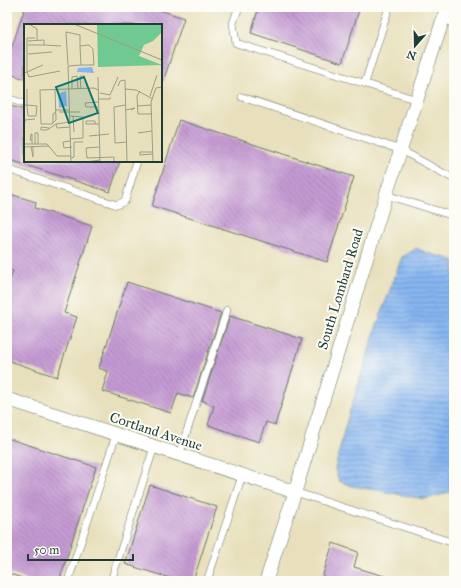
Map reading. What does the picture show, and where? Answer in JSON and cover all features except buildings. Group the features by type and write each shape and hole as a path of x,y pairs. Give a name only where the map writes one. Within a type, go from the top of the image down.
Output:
{"street":[{"name":"South Lombard Road","path":"266,581 295,492 386,195 417,100 448,16"},
{"name":"Cortland Avenue","path":"7,399 295,492"}],"lane":[{"path":"238,7 233,23 236,43 417,100"},
{"path":"365,83 389,7"},
{"path":"242,97 401,150 454,179"},
{"path":"7,98 24,104"},
{"path":"7,169 117,205 125,201 137,162"},
{"path":"386,195 454,216"},
{"path":"179,455 226,310"},
{"path":"68,581 116,434"},
{"path":"111,581 154,447"},
{"path":"207,581 242,476"},
{"path":"295,492 454,543"}],"water":[{"path":"416,248 427,253 454,260 454,487 451,491 441,495 424,499 352,486 339,481 335,469 345,427 376,328 402,257"}]}
